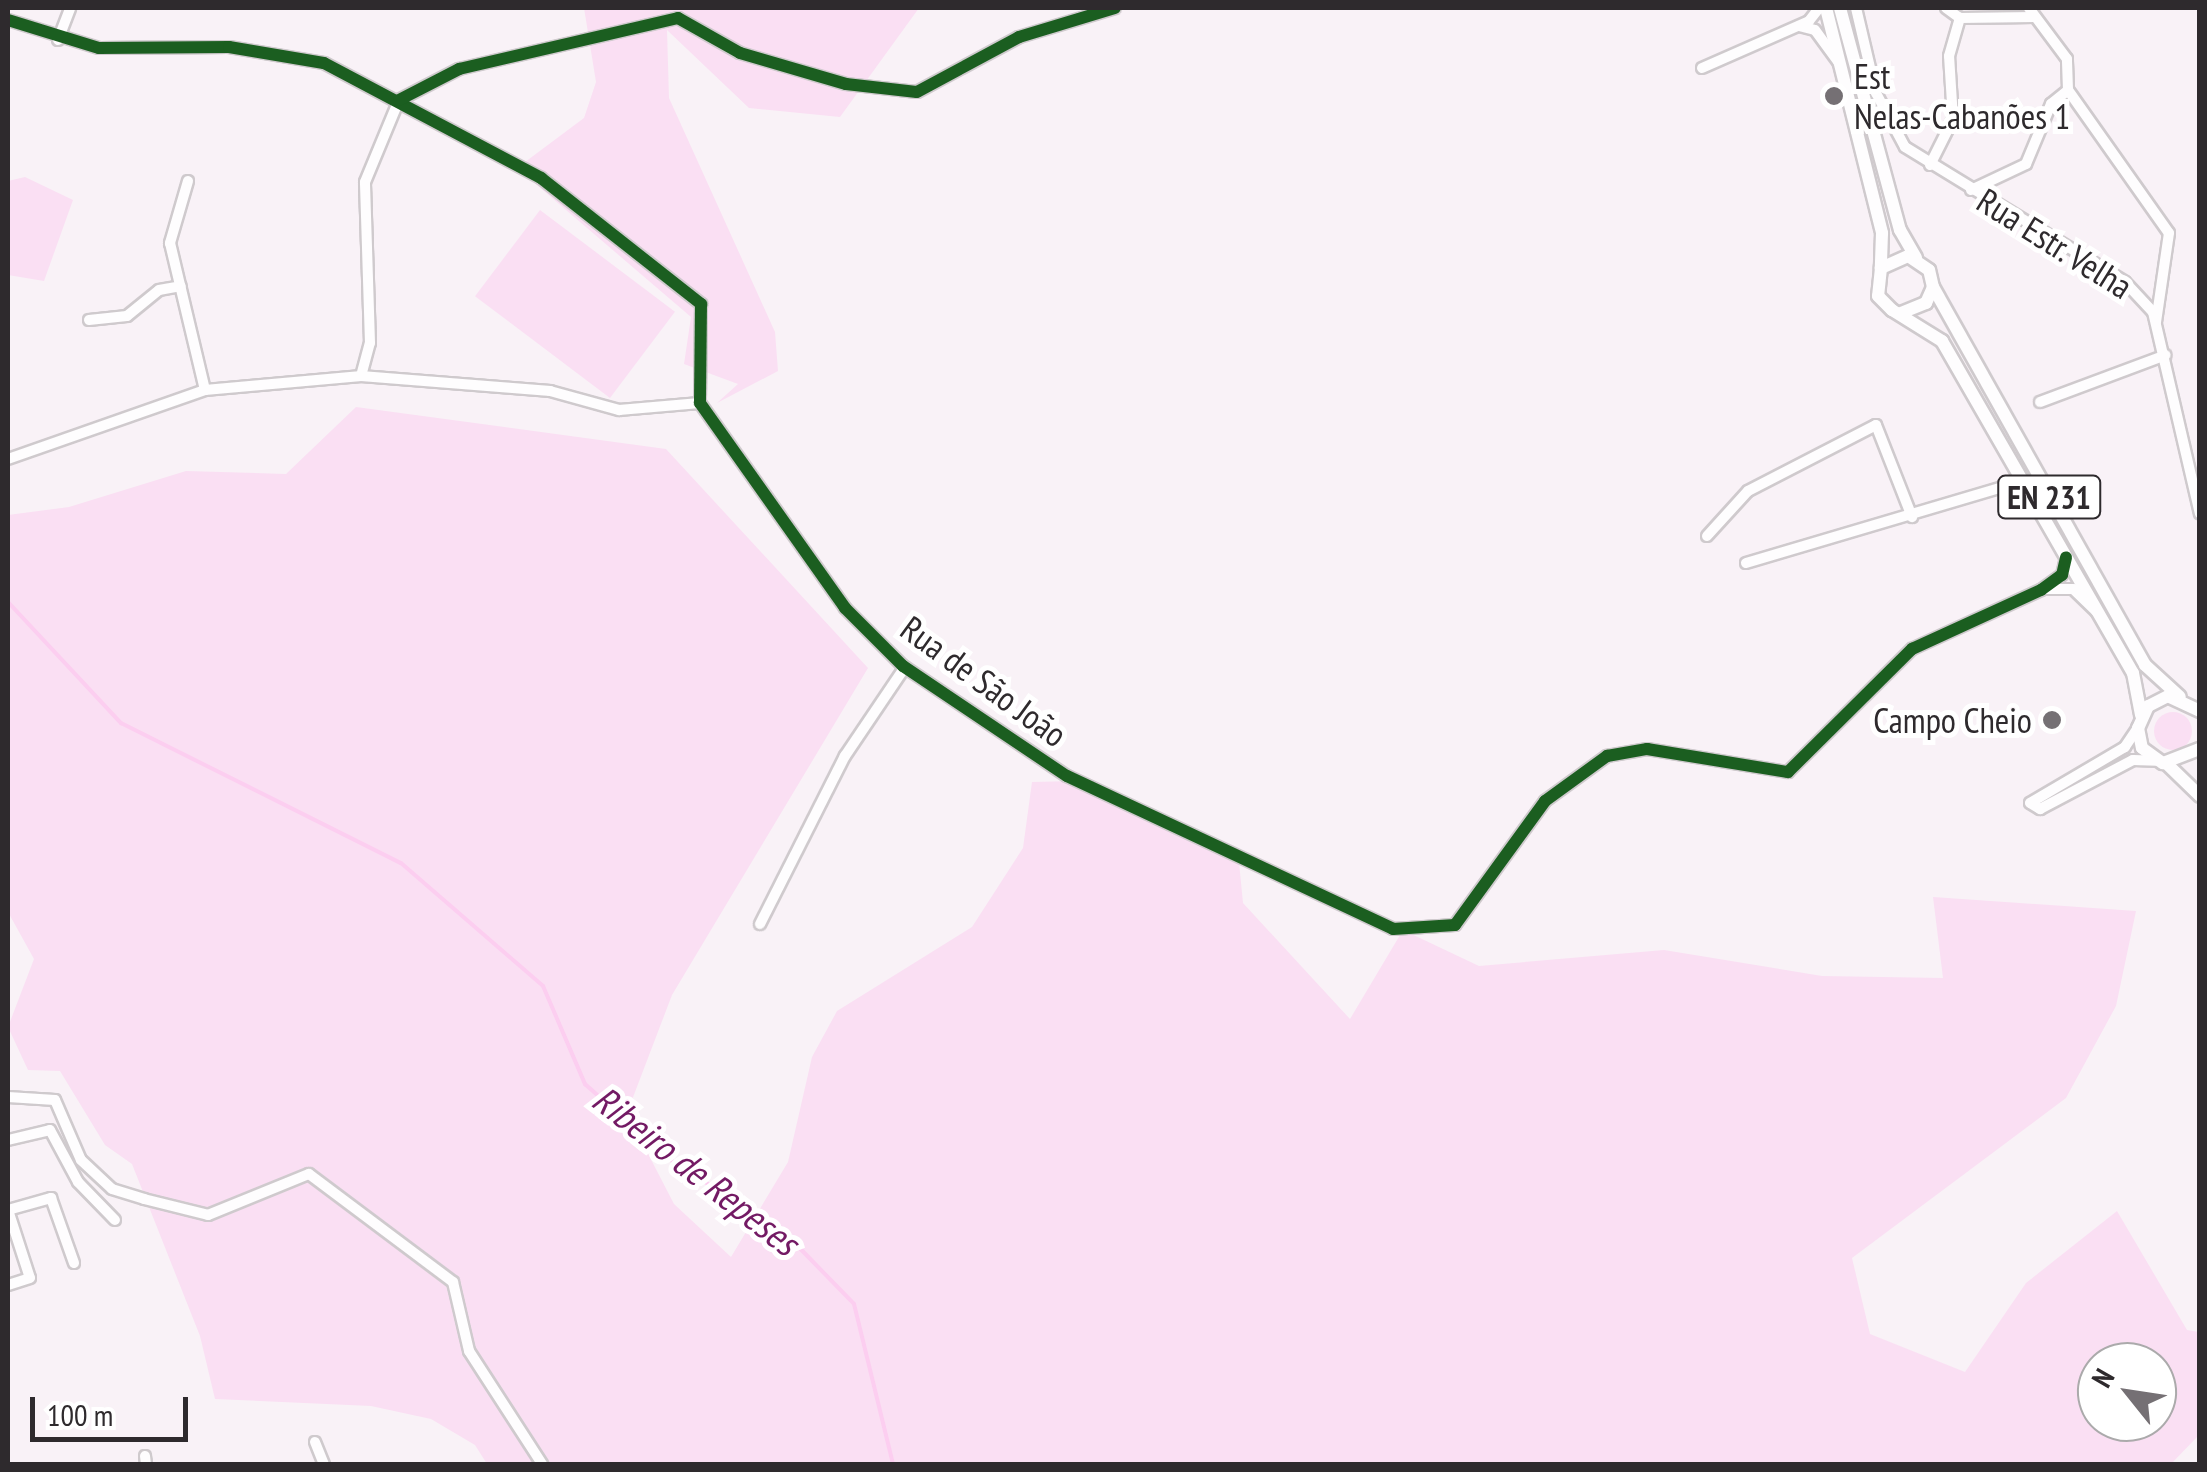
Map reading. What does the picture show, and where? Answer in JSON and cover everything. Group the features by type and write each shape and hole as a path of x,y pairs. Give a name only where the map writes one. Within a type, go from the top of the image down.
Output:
{"main road":[{"name":"EN 231","path":"1822,8 1841,65 1882,233 1878,296 1942,341 2133,672 2139,722 2162,763 2200,796"},
{"name":"EN 231","path":"1843,11 1900,230 2145,665 2200,711"},
{"path":"1880,268 1916,258"},
{"path":"1901,312 1919,309 1933,287"},
{"path":"2139,722 2157,699 2180,697"},
{"path":"2162,763 2200,749"}],"street":[{"path":"58,40 70,8"},
{"path":"361,376 370,343 365,182 398,100 459,70 678,18 740,53 846,84 917,92 1019,37 1115,8"},
{"path":"1702,68 1798,26 1822,8"},
{"name":"Rua Estr. Velha","path":"1856,8 1888,122 1930,165 2125,282 2156,322 2200,514"},
{"path":"1946,8 1960,18 2031,12 2068,59 2068,90 2169,233 2156,322"},
{"path":"1930,165 1953,118 1949,56 1960,18"},
{"path":"8,20 58,40 292,54 398,100 533,174 701,304 700,403 619,410 550,391 361,376 205,390 8,458"},
{"path":"1798,26 1816,30 1841,65"},
{"path":"1971,190 2026,164 2051,104 2068,90"},
{"path":"188,181 170,243 205,390"},
{"path":"89,320 127,316 159,290 181,286"},
{"path":"2040,402 2166,356"},
{"name":"Rua de São João","path":"700,403 833,592 905,667 1066,776 1419,933 1468,914 1545,801 1607,756 1647,749 1788,772 1938,630 2041,590"},
{"path":"1708,536 1748,490 1876,425 1912,517"},
{"path":"1746,564 2023,481"},
{"path":"2041,590 2062,574 2066,557"},
{"path":"2041,590 2073,589 2099,614"},
{"path":"760,924 846,756 905,667"},
{"path":"2139,722 2125,748 2030,803 2040,809 2132,760 2162,763"},
{"path":"8,1097 55,1100 81,1160 112,1189 144,1199 208,1214 309,1174 453,1282 469,1350 542,1464"},
{"path":"8,1140 50,1130 78,1182 114,1220"},
{"path":"8,1285 30,1278 8,1210 51,1198 74,1264"},
{"path":"315,1442 324,1464"}],"shaded area":[{"path":"584,8 919,8 840,117 749,108 667,30 669,98 775,332 778,371 717,403 738,384 684,364 691,317 517,168 584,118 596,82"},
{"path":"25,177 73,200 44,281 8,275 8,181"},
{"path":"540,210 675,312 610,398 475,296"},
{"path":"356,407 666,449 868,668 672,995 627,1113 674,1204 731,1257 788,1162 812,1057 837,1011 972,927 1023,848 1032,782 1075,781 1238,852 1243,903 1350,1019 1403,930 1479,966 1664,950 1822,976 1943,978 1933,897 2136,911 2116,1006 2066,1098 1852,1258 1870,1334 1965,1372 2026,1283 2117,1211 2187,1330 2199,1332 2199,1435 2171,1464 487,1464 475,1445 431,1419 371,1406 215,1399 200,1336 132,1164 105,1145 60,1071 28,1070 8,1027 34,959 8,912 8,515 69,507 186,471 286,474"},
{"path":"2173,712 2187,717 2192,731 2187,745 2173,750 2159,745 2154,731 2159,717"}],"waterway":[{"name":"Ribeiro de Repeses","path":"8,602 121,723 401,863 543,986 585,1084 669,1159 785,1233 854,1304 893,1464"}],"cycle path":[{"path":"399,100 459,69 678,18 740,53 846,84 917,92 1019,37 1115,8"},
{"path":"8,20 99,48 229,47 324,63 541,178 701,304 700,403 845,608 903,666 1067,776 1393,929 1455,925 1545,801 1607,756 1647,749 1788,772 1912,649 2041,590 2062,575 2066,557"}],"place":[{"name":"Est Nelas-Cabanões 1","path":"1834,96"},
{"name":"Campo Cheio","path":"2052,720"}]}
